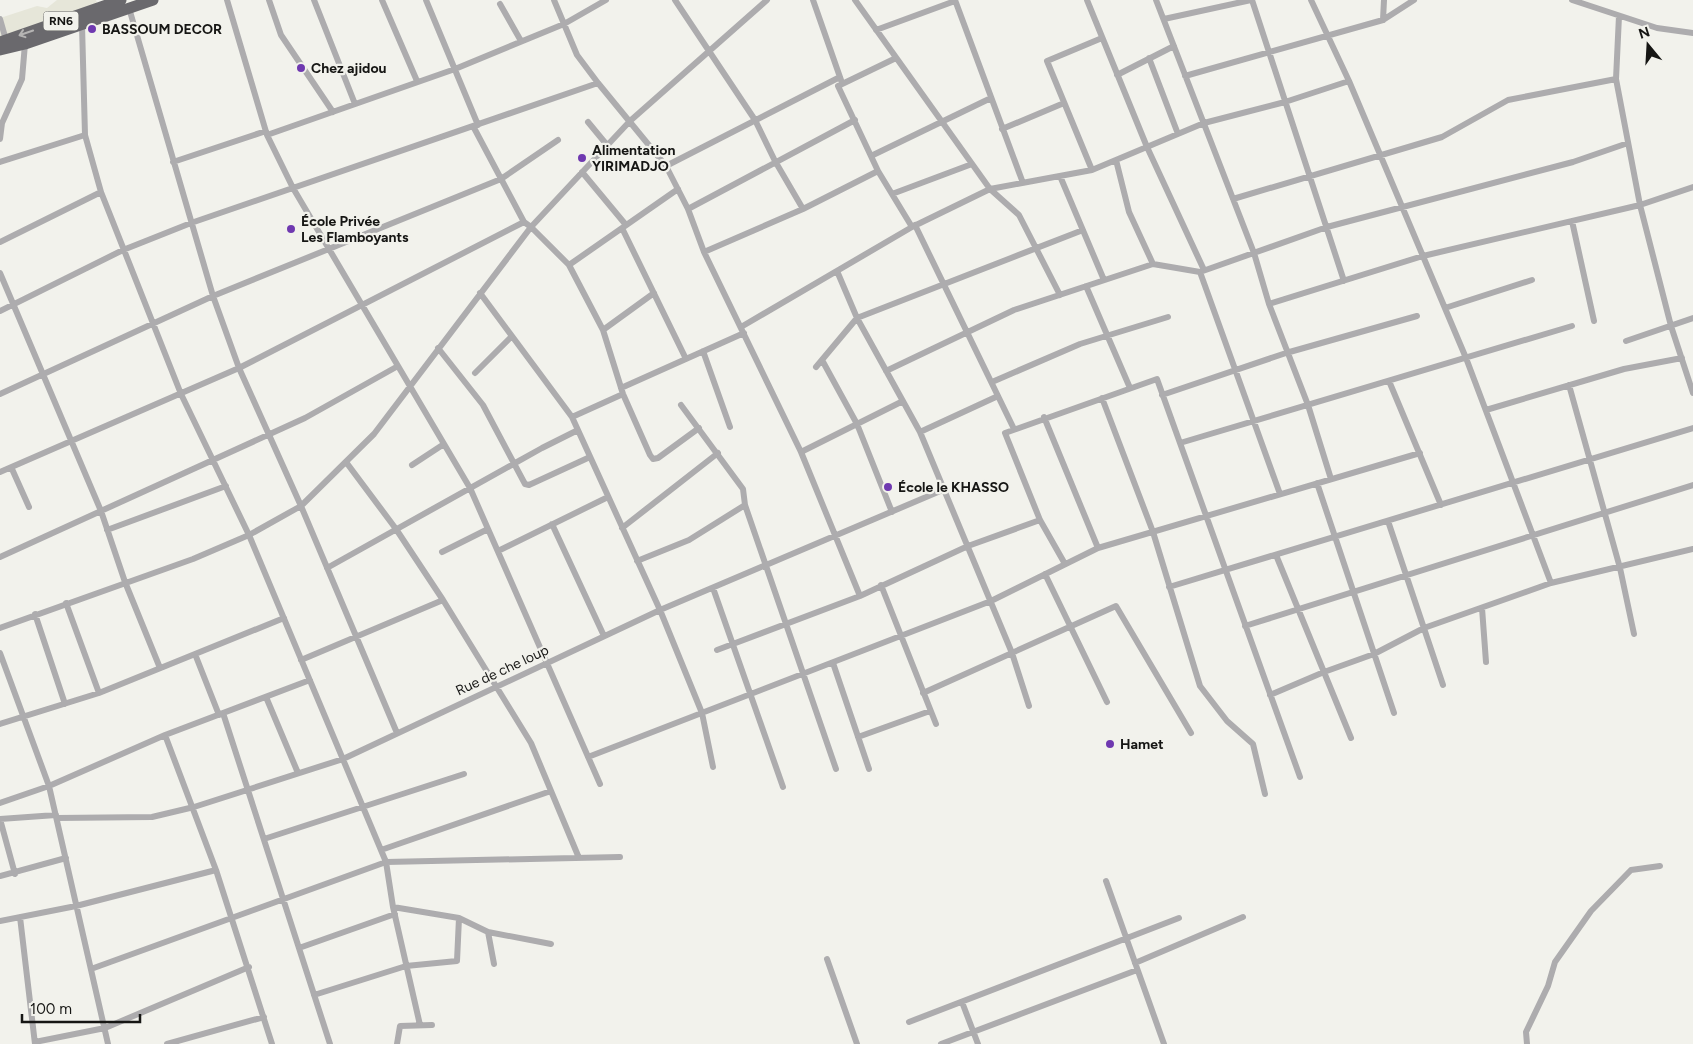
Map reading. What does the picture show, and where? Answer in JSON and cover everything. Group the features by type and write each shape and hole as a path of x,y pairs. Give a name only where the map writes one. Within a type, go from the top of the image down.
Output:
{"highway":[{"name":"RN6","path":"2,44 125,4 153,0"},
{"name":"RN6","path":"2,44 25,44 82,25 125,4"}],"street":[{"path":"227,0 267,133 293,188 470,488 600,784"},
{"path":"269,0 281,35 333,112"},
{"path":"314,0 355,104"},
{"path":"382,0 417,81"},
{"path":"426,0 455,69 475,126 500,179 524,222 569,265 603,330 622,391 650,456 653,459 658,458 699,428"},
{"path":"554,0 577,55 598,84 666,166 678,189 688,209 704,252 801,452 860,596"},
{"path":"173,162 333,112 455,69 564,24 606,0"},
{"path":"675,0 755,120 775,161 803,209"},
{"path":"813,0 841,80 838,86 878,171 913,226 945,284 1014,429"},
{"path":"854,0 990,189 1019,215 1060,295"},
{"path":"876,30 955,0 1022,183"},
{"path":"1086,0 1147,147 1202,271 1235,371 1280,494"},
{"path":"1156,0 1254,253 1269,304 1286,353 1308,405 1331,479"},
{"path":"1164,19 1252,0 1344,281"},
{"path":"1311,0 1349,81 1466,358 1551,583"},
{"path":"1383,20 1384,0"},
{"path":"1186,76 1383,20 1414,0"},
{"path":"1572,0 1657,28 1693,33"},
{"path":"1597,8 1599,0"},
{"path":"0,628 193,559 249,535 301,506 374,434 531,227 630,121 764,1"},
{"path":"125,4 213,296 239,368 301,506 397,733"},
{"path":"500,4 521,41"},
{"path":"1619,16 1616,79 1640,205 1671,326 1693,394"},
{"path":"0,19 2,44"},
{"path":"82,25 85,135 101,192 181,394 249,535 382,850 420,1025"},
{"path":"1092,170 1047,61 1102,38"},
{"path":"0,138 2,123 22,78 25,44"},
{"path":"1117,75 1174,46"},
{"path":"666,166 755,120 841,80 896,58"},
{"path":"1149,58 1178,134"},
{"path":"1233,199 1442,137 1508,100 1616,79"},
{"path":"572,417 703,352 913,226 990,189 1092,170 1204,123 1285,102 1349,81"},
{"path":"0,311 123,250 191,223 598,84"},
{"path":"871,156 991,98"},
{"path":"1002,129 1064,103"},
{"path":"688,209 855,120"},
{"path":"588,122 607,146"},
{"path":"0,162 85,135"},
{"path":"0,394 213,296 500,179 558,140"},
{"path":"886,371 1014,310 1153,264 1202,271 1327,227 1573,162 1628,143"},
{"path":"1116,160 1129,212 1153,264"},
{"path":"892,194 972,164"},
{"path":"704,252 803,209 878,171"},
{"path":"582,172 624,226 686,359"},
{"path":"1060,176 1104,280"},
{"path":"1269,304 1423,256 1640,205 1693,187"},
{"path":"569,265 678,189"},
{"path":"0,242 101,192"},
{"path":"1572,221 1594,321"},
{"path":"0,472 12,469 239,368 363,307 524,222"},
{"path":"816,367 857,318 1037,250 1083,230"},
{"path":"837,271 857,318 920,432 1012,653 1030,706"},
{"path":"0,273 100,511 125,582 160,668"},
{"path":"1445,308 1532,280"},
{"path":"1086,286 1130,388"},
{"path":"480,293 572,417 660,610 702,713 713,767"},
{"path":"603,330 654,293"},
{"path":"1162,395 1286,353 1417,316"},
{"path":"992,382 1080,344 1168,317"},
{"path":"1626,341 1693,318"},
{"path":"1180,443 1572,326"},
{"path":"476,373 512,336"},
{"path":"438,348 483,405 521,479 529,485 590,457"},
{"path":"703,352 730,427"},
{"path":"1486,410 1624,368 1682,358"},
{"path":"822,360 857,424 892,512"},
{"path":"0,557 304,418 398,366"},
{"path":"1065,564 1040,520 1005,433 1044,417 1157,379 1300,777"},
{"path":"1389,381 1441,505"},
{"path":"1569,385 1588,460 1620,568 1634,634"},
{"path":"920,432 998,396"},
{"path":"1102,398 1153,532 1200,686 1227,721 1253,744 1265,794"},
{"path":"801,452 903,401"},
{"path":"682,405 740,484 765,565 836,769"},
{"path":"1044,417 1098,548"},
{"path":"1169,587 1693,428"},
{"path":"327,568 513,464 578,430"},
{"path":"412,465 444,444"},
{"path":"622,528 718,453"},
{"path":"588,757 991,601 1098,548 1420,453"},
{"path":"346,462 396,529 443,600 531,743 579,858"},
{"path":"12,469 29,508"},
{"path":"1317,483 1394,713"},
{"path":"1246,626 1693,485"},
{"path":"107,530 226,486"},
{"name":"Rue de che loup","path":"0,819 152,817 194,807 343,758 660,610 945,489"},
{"path":"498,551 608,497"},
{"path":"637,561 689,540 745,505"},
{"path":"717,650 860,596 968,546 1040,520"},
{"path":"1388,521 1443,686"},
{"path":"552,524 604,636"},
{"path":"442,552 488,529"},
{"path":"1270,695 1324,672 1374,654 1424,628 1551,583 1693,549"},
{"path":"1276,555 1351,738"},
{"path":"1045,574 1107,702"},
{"path":"881,586 936,724"},
{"path":"713,588 782,787"},
{"path":"301,660 443,600"},
{"path":"66,603 99,693"},
{"path":"923,692 1116,606 1191,733"},
{"path":"1482,608 1486,662"},
{"path":"35,614 65,704"},
{"path":"0,724 99,693 284,618"},
{"path":"0,654 49,786 108,1044"},
{"path":"195,654 221,714 264,839 330,1044"},
{"path":"833,662 869,769"},
{"path":"0,803 49,786 165,736 310,680"},
{"path":"266,697 298,773"},
{"path":"858,736 930,711"},
{"path":"165,736 194,807 216,870 272,1044"},
{"path":"264,839 464,774"},
{"path":"382,850 551,792"},
{"path":"0,819 15,874"},
{"path":"91,969 386,862 620,857"},
{"path":"0,876 15,874 66,858"},
{"path":"1527,1044 1526,1032 1548,986 1555,962 1591,911 1630,870 1660,866"},
{"path":"0,921 76,906 216,870"},
{"path":"1106,881 1164,1044"},
{"path":"393,907 459,918 488,932 552,944"},
{"path":"299,948 395,914"},
{"path":"942,1044 1136,967 1243,916"},
{"path":"20,917 35,1043 104,1028 248,967"},
{"path":"314,995 406,966 457,961 459,918"},
{"path":"909,1022 1178,918"},
{"path":"488,932 494,964"},
{"path":"827,959 857,1044"},
{"path":"962,1002 978,1044"},
{"path":"167,1044 264,1017"},
{"path":"397,1044 400,1026 432,1025"}],"shaded area":[{"path":"57,0 96,0 98,6 0,38 0,18 37,6 47,8"}],"place":[{"name":"BASSOUM DECOR","path":"92,29"},
{"name":"Chez ajidou","path":"301,68"},
{"name":"Alimentation YIRIMADJO","path":"582,158"},
{"name":"École Privée Les Flamboyants","path":"291,229"},
{"name":"École le KHASSO","path":"888,487"},
{"name":"Hamet","path":"1110,744"}]}
